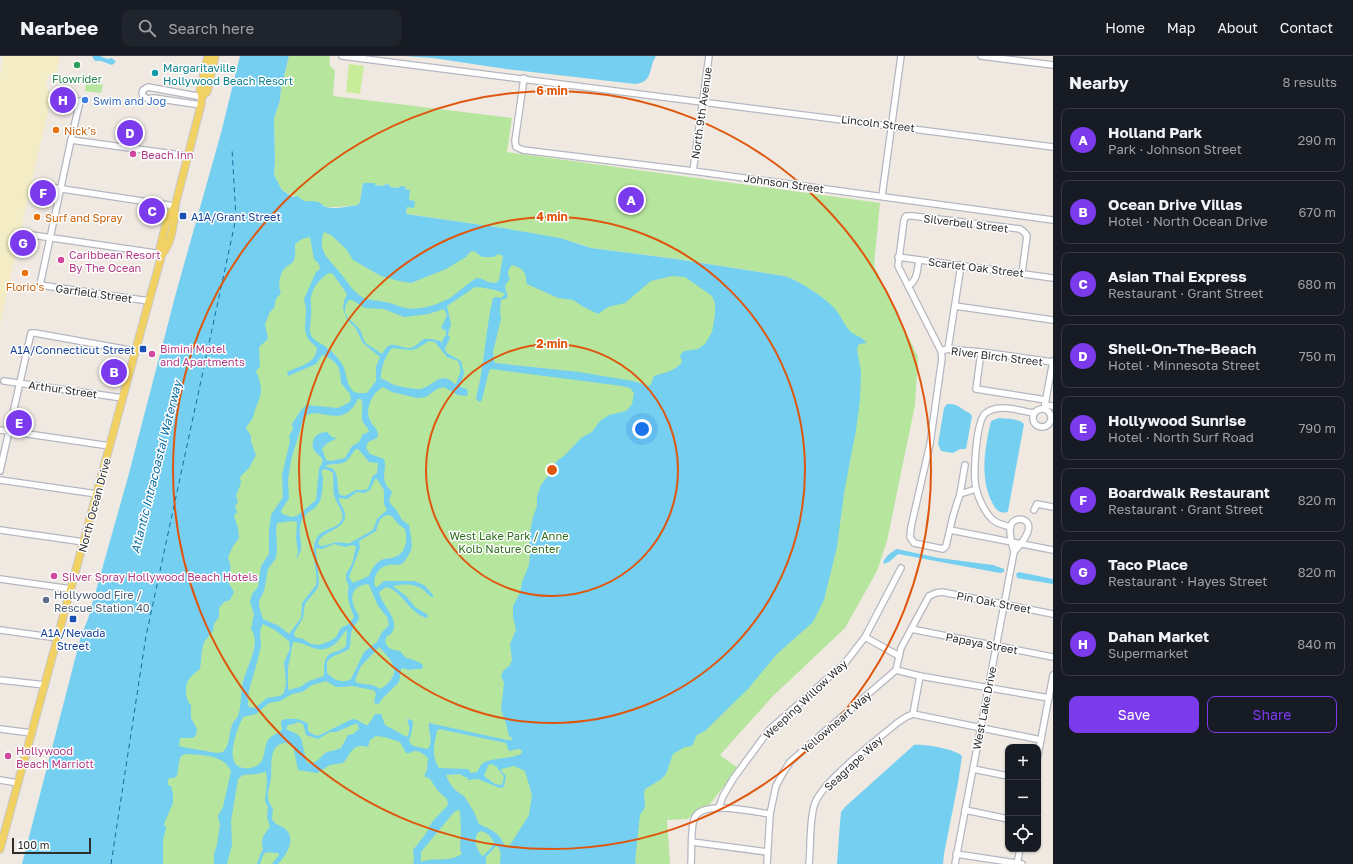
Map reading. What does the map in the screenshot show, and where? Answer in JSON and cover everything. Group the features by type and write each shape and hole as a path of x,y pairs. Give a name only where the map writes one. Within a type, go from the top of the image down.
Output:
{"main road":[{"name":"North Ocean Drive","path":"0,849 3,829 32,733 135,351 162,254 166,250 174,220 175,206 201,105 202,97 200,90 208,56"},
{"name":"North Ocean Drive","path":"202,97 207,92 215,56"}],"street":[{"name":"Lincoln Street","path":"342,56 1053,146"},
{"name":"North 9th Avenue","path":"693,171 708,56"},
{"path":"882,196 901,56"},
{"path":"981,56 1053,65"},
{"name":"Johnson Street","path":"524,78 515,141 516,147 523,150 693,171 1053,220"},
{"path":"201,105 146,98 142,93 146,88 202,97"},
{"path":"154,98 155,89"},
{"path":"49,238 80,101"},
{"path":"70,140 188,156"},
{"path":"36,185 175,206"},
{"name":"Silverbell Street","path":"898,257 906,216 1020,230 1027,236 1022,273"},
{"path":"25,234 162,254"},
{"name":"Garfield Street","path":"49,238 40,285 149,301"},
{"path":"898,257 898,266 941,351 942,358 930,444 911,528 910,538 914,543 943,549 946,546 960,494 965,465"},
{"name":"Scarlet Oak Street","path":"898,257 1053,278"},
{"path":"908,286 916,279 919,260"},
{"path":"948,349 961,265"},
{"path":"955,306 1053,320"},
{"path":"0,471 31,333 135,351"},
{"name":"River Birch Street","path":"941,351 948,349 981,352 1053,362"},
{"path":"981,352 976,389 1053,406"},
{"path":"1045,404 1034,413 1032,419 1035,424 1040,427 1044,427 1050,423 1051,420 1050,413 1045,404 1053,362"},
{"name":"Arthur Street","path":"4,381 123,398"},
{"path":"1026,536 1017,539 1010,530 993,520 981,502 976,490 974,477 980,426 983,416 990,410 1000,408 1034,413"},
{"path":"0,430 110,446"},
{"path":"0,480 97,494"},
{"path":"960,494 976,490"},
{"path":"1034,510 1037,504 1053,507"},
{"path":"1000,540 1005,538 1014,521 1018,518 1025,520 1029,526 1026,536 1034,546"},
{"path":"0,530 84,542"},
{"path":"950,530 1053,550"},
{"name":"West Lake Drive","path":"954,864 1014,552 1010,530"},
{"name":"West Lake Drive","path":"1014,552 1026,536"},
{"name":"Weeping Willow Way","path":"719,808 723,796 733,779 769,730 845,663 865,637 901,568"},
{"path":"0,580 71,589"},
{"name":"Pin Oak Street","path":"911,629 930,596 942,592 1053,614"},
{"path":"911,629 901,648 896,670 920,676 1048,698"},
{"name":"Papaya Street","path":"911,629 1053,657"},
{"path":"0,630 58,638"},
{"path":"865,637 899,656"},
{"name":"Yellowheart Way","path":"767,864 770,814 776,786 790,762 896,670"},
{"path":"1040,744 1053,675"},
{"path":"920,676 913,714 1041,740"},
{"path":"0,680 45,685"},
{"name":"Seagrape Way","path":"809,864 812,817 815,802 824,788 897,723 913,714"},
{"path":"0,729 32,733"},
{"path":"973,769 1005,775"},
{"path":"0,780 18,783"},
{"path":"692,864 692,842 695,816 702,811 709,808 719,808 770,814"},
{"path":"965,810 1005,818"},
{"path":"692,842 767,852"},
{"path":"956,854 1019,864 1020,852"}],"green space":[{"name":"West Lake Park / Anne Kolb Nature Center","path":"289,56 330,56 330,64 335,70 333,96 512,118 507,152 880,203 874,266 918,357 915,405 887,541 877,571 845,628 772,697 720,755 738,768 710,804 696,810 688,819 667,820 670,864 137,864 284,207 787,279 836,311 812,290 784,276 676,259 591,248 580,244 503,228 406,214 407,207 415,201 409,200 406,187 399,188 390,187 390,185 385,184 384,186 363,183 360,203 358,205 327,207 316,202 305,202 282,190 274,175 274,119 280,100 281,88"},
{"path":"349,64 364,66 360,94 346,92"},
{"path":"86,82 103,84 101,93 85,91"}],"sand":[{"path":"3,56 60,56 57,72 49,76 46,80 47,89 52,95 0,326 0,77"}],"water":[{"path":"92,56 100,56 107,59 112,58 116,62 112,65 101,61 95,61"},
{"name":"Atlantic Intracoastal Waterway","path":"240,56 289,56 281,88 280,100 274,119 274,175 282,190 293,197 298,196 305,201 318,202 326,207 338,208 358,205 360,202 363,183 375,183 375,185 384,186 385,184 390,185 390,187 399,188 400,186 406,187 405,189 410,190 409,200 415,201 414,208 407,207 406,214 560,238 591,248 676,259 784,276 804,285 826,300 836,310 850,331 867,343 859,344 857,349 861,372 860,400 844,493 837,547 824,600 813,622 776,655 748,689 705,731 697,735 692,746 685,747 673,754 666,774 660,780 645,789 645,807 640,815 635,861 636,864 500,864 500,850 496,846 486,857 486,864 413,864 413,850 425,835 432,822 448,805 447,799 438,791 430,779 424,776 427,770 428,758 426,756 417,751 406,753 400,742 376,736 370,740 368,747 358,746 352,750 343,763 330,765 317,773 298,770 292,745 284,743 275,748 271,763 271,779 268,790 268,799 273,809 272,819 275,823 288,832 290,837 287,852 278,864 272,864 279,855 278,853 266,852 264,853 260,864 257,864 263,849 263,837 270,826 267,818 268,807 265,801 267,781 266,772 243,775 238,779 231,821 232,845 227,864 214,864 214,854 220,825 218,816 223,807 231,771 223,761 217,758 204,755 185,754 180,757 177,776 168,780 168,785 171,786 173,794 173,803 164,824 166,828 163,840 163,864 22,864 81,636 88,619 128,477 176,293 221,133","holes":["324,232 331,235 346,249 353,260 381,276 411,283 446,269 466,257 470,252 474,251 482,257 494,257 498,254 503,256 499,280 496,283 477,278 447,300 428,307 410,309 362,297 353,289 323,251 322,239","310,237 314,259 319,264 320,269 316,272 304,299 306,309 305,330 308,339 317,348 314,358 306,364 287,372 288,376 316,364 322,355 337,364 341,383 349,392 351,399 350,402 338,408 306,405 292,424 293,429 289,436 290,441 282,475 283,497 271,515 269,554 261,566 258,587 252,594 250,602 254,614 251,629 255,641 252,656 243,682 238,716 233,723 226,749 223,752 217,753 183,747 179,746 180,738 193,738 196,735 197,729 191,718 191,705 186,696 187,684 191,677 200,669 204,642 213,631 214,624 219,617 219,608 224,602 230,600 234,592 227,580 230,574 230,563 228,557 239,538 238,528 234,516 237,512 235,506 238,502 236,496 241,483 240,477 249,468 256,455 251,442 251,436 246,428 252,418 261,391 261,386 256,371 260,367 259,347 268,339 265,324 270,312 274,308 276,299 281,293 279,286 281,275 287,266 294,261 295,244 302,239","512,265 518,267 526,275 527,284 558,298 573,300 598,314 608,307 625,303 651,281 672,276 685,277 712,296 715,303 715,315 712,332 705,344 698,349 684,351 680,355 682,362 676,368 654,376 649,386 633,381 579,372 495,363 493,352 501,319 501,300 507,298 505,286 510,279 508,275","329,273 333,274 347,294 343,308 347,320 355,327 363,343 380,357 376,367 376,381 367,393 357,393 352,390 348,384 344,367 339,360 333,353 311,335 311,297 315,286","475,287 499,291 505,294 501,298 493,298 476,398 478,401 480,402 482,400 489,371 491,369 622,386 630,388 634,393 632,404 626,411 609,415 600,421 592,432 581,438 565,455 557,461 541,485 537,496 537,506 529,537 529,565 522,582 520,593 513,606 513,617 516,630 510,644 512,660 501,676 504,683 501,710 509,736 512,740 429,723 431,743 428,749 413,746 409,741 413,721 408,719 409,731 407,737 385,725 381,714 375,714 368,725 352,719 318,736 310,733 308,730 308,724 305,722 296,719 289,719 282,720 282,730 268,740 261,763 252,768 243,768 237,765 233,754 235,738 243,717 256,714 269,703 280,701 292,694 302,692 312,685 326,681 336,687 352,686 373,690 376,693 374,703 379,704 381,700 399,682 401,669 422,669 422,664 406,658 400,651 391,649 387,646 385,641 387,636 390,635 393,630 394,624 393,619 379,592 386,587 394,590 415,612 426,618 428,615 415,607 407,597 393,586 413,585 421,588 432,597 434,596 424,585 414,581 384,581 377,587 375,586 374,579 379,570 388,565 403,563 412,548 412,545 409,525 402,520 389,500 392,492 386,485 384,479 384,459 370,454 366,448 368,442 377,438 378,434 368,416 368,411 370,401 379,389 383,387 392,392 417,398 426,397 437,389 444,387 458,395 467,396 468,392 467,389 460,387 464,373 461,361 447,353 440,341 424,339 416,346 410,348 391,345 388,346 383,353 380,353 365,342 358,327 348,318 345,310 346,306 349,300 352,300 365,308 384,309 404,317 428,314 444,309 447,315 441,328 446,331 447,338 451,324 447,306","429,341 435,342 447,357 458,361 460,370 456,384 445,378 437,380 426,387 419,389 397,386 381,379 381,371 384,362 392,348 410,350 416,349","358,399 361,399 362,420 369,432 363,434 359,442 352,446 345,458 331,461 326,460 322,449 326,444 337,438 332,437 327,432 317,435 314,440 313,448 323,461 319,469 316,500 297,516 292,517 282,514 281,511 289,498 288,480 291,460 304,417 317,413 338,416 345,414 352,409","356,449 358,449 369,462 378,463 377,473 372,477 368,489 356,490 345,496 340,495 336,473 331,468 325,466 345,462","325,469 333,473 334,495 342,512 342,518 338,524 324,531 317,537 314,547 316,585 302,603 301,618 289,634 279,626 263,619 259,601 264,591 268,569 276,558 277,523 297,522 296,539 298,552 296,559 301,550 301,522 303,518 318,505 320,501 323,484 322,470","375,479 377,479 384,490 384,504 387,510 377,519 373,530 350,543 335,542 320,546 318,543 320,539 337,528 344,521 344,509 339,498 347,499 357,492 364,493 370,490","387,515 392,516 398,524 405,529 405,547 397,556 383,559 378,562 370,572 369,576 353,583 349,577 360,548 359,541 376,531 379,521","334,544 345,547 353,545 356,547 352,564 346,574 349,587 348,598 354,617 349,624 341,628 336,637 319,645 311,644 303,639 295,637 294,633 303,618 305,604 317,589 319,584 316,548 322,549","369,585 378,606 387,617 389,625 382,632 377,642 364,652 351,679 341,681 332,678 327,673 327,662 332,657 349,649 352,630 359,618 352,597 354,591 359,586","263,624 275,630 289,641 290,649 284,662 286,683 284,693 280,696 267,698 255,708 249,707 248,697 261,646 261,626","347,630 346,646 328,655 324,664 324,676 309,681 300,687 288,690 288,668 293,642 304,644 313,648 323,649 329,648 335,644","379,647 392,663 394,668 392,678 388,684 381,689 372,685 357,683 355,680 361,666","298,722 303,724 306,735 318,739 330,732 336,732 357,723 359,729 353,734 348,735 341,748 327,752 313,763 307,763 301,738 297,734 286,729 288,725","439,729 506,743 509,751 518,749 522,750 521,754 517,756 485,762 481,765 477,772 471,773 468,769 439,768 435,759 434,745 437,731","490,764 496,766 504,777 502,785 495,784 484,776","514,766 525,771 532,795 529,815 510,845 505,847 498,835 479,824 474,812 464,796 455,790 446,775 460,774 467,777 468,780 478,779 500,788 504,787 506,776 501,769","458,810 460,811 460,850 462,854 450,859 426,860 421,862 421,852 454,812","480,831 485,832 492,838 494,843 483,856 478,851 476,836"]},
{"path":"404,56 656,56 648,77 641,83 635,84 506,69 433,58"},
{"path":"947,404 958,406 970,413 972,416 966,449 960,449 953,453 941,451 938,444 944,408"},
{"path":"999,418 1016,420 1024,424 1007,512 998,511 993,504 986,484 984,463 991,421"},
{"path":"897,549 939,558 993,565 1004,569 1004,572 1000,573 898,554 889,562 883,564 886,557"},
{"path":"1019,572 1053,579 1053,584 1017,578 1016,574"},
{"path":"914,745 925,745 953,751 962,756 943,864 837,864 841,812"}],"waterway":[{"path":"443,346 447,338"}],"ferry route":[{"path":"111,864 146,636 236,218 232,149"}],"place":[{"name":"Flowrider","path":"77,65"},
{"name":"Margaritaville Hollywood Beach Resort","path":"155,73"},
{"name":"Dahan Market","path":"63,100"},
{"name":"Swim and Jog","path":"85,100"},
{"name":"Nick's","path":"56,130"},
{"name":"Shell-On-The-Beach","path":"130,133"},
{"name":"Beach Inn","path":"133,154"},
{"name":"Boardwalk Restaurant","path":"43,193"},
{"name":"Holland Park","path":"631,200"},
{"name":"Asian Thai Express","path":"152,211"},
{"name":"A1A/Grant Street","path":"183,216"},
{"name":"Surf and Spray","path":"37,217"},
{"name":"Taco Place","path":"23,243"},
{"name":"Caribbean Resort By The Ocean","path":"61,260"},
{"name":"Florio's","path":"25,273"},
{"name":"A1A/Connecticut Street","path":"143,349"},
{"name":"Bimini Motel and Apartments","path":"152,354"},
{"name":"Ocean Drive Villas","path":"114,372"},
{"name":"Hollywood Sunrise","path":"19,423"},
{"name":"Silver Spray Hollywood Beach Hotels","path":"54,576"},
{"name":"Hollywood Fire / Rescue Station 40","path":"46,600"},
{"name":"A1A/Nevada Street","path":"73,619"},
{"name":"Hollywood Beach Marriott","path":"8,756"}]}
